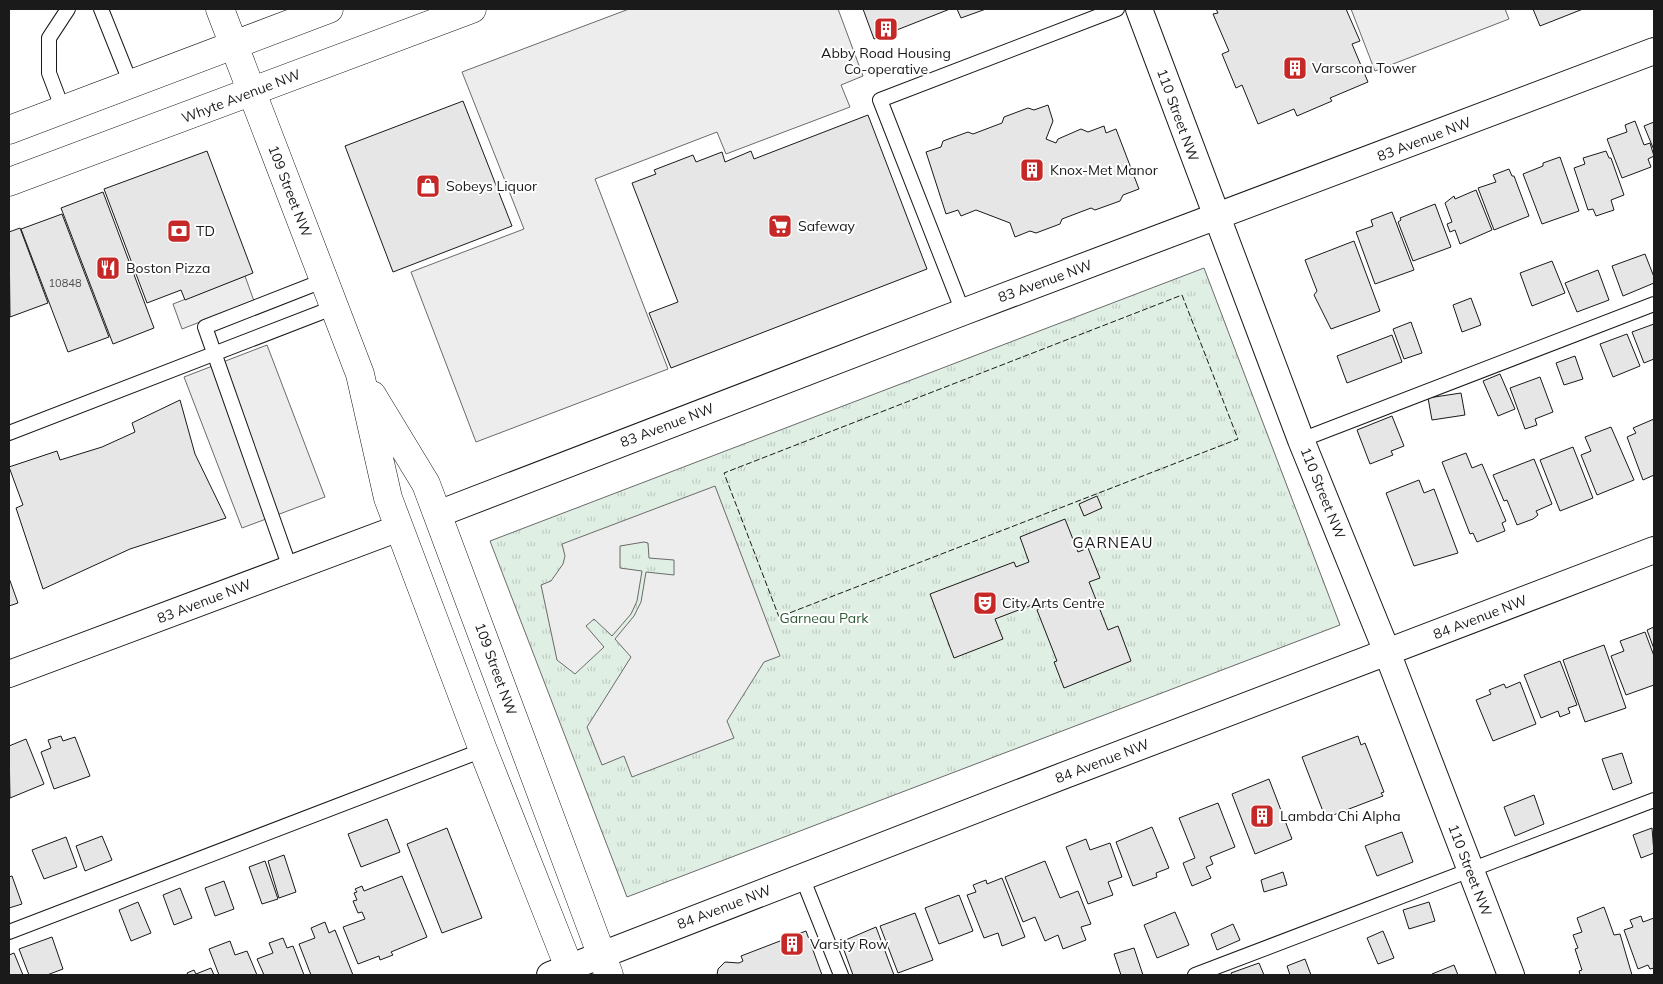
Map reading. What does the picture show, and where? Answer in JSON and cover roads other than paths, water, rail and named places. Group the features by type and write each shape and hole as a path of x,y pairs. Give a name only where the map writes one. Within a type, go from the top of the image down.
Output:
{"main road":[{"name":"109 Street NW","path":"220,9 360,374 388,498 483,750 564,973"},
{"path":"9,130 329,9"},
{"name":"Whyte Avenue NW","path":"9,182 472,9"},
{"name":"109 Street NW","path":"360,374 426,484 606,965"}],"street":[{"name":"110 Street NW","path":"1139,9 1301,440 1387,652 1469,870 1511,975"},
{"name":"83 Avenue NW","path":"438,514 962,312 1654,51"},
{"name":"83 Avenue NW","path":"9,674 399,528"},
{"name":"84 Avenue NW","path":"564,973 606,965 802,877 1654,550"}],"lane":[{"path":"63,110 49,74 49,38 68,9"},
{"path":"101,9 132,84"},
{"path":"962,312 880,100 1117,9"},
{"path":"290,568 205,327 325,280"},
{"path":"1301,440 1654,304"},
{"path":"9,433 215,355 335,307"},
{"path":"9,932 483,750"},
{"path":"1195,975 1654,800"},
{"path":"802,877 840,975"}],"place":[{"name":"Abby Road Housing Co-operative","path":"886,29"},
{"name":"Varscona Tower","path":"1295,68"},
{"name":"Knox-Met Manor","path":"1032,170"},
{"name":"Sobeys Liquor","path":"428,186"},
{"name":"Safeway","path":"780,226"},
{"name":"TD","path":"179,231"},
{"name":"Boston Pizza","path":"108,268"},
{"name":"City Arts Centre","path":"985,603"},
{"name":"Lambda Chi Alpha","path":"1262,816"},
{"name":"Varsity Row","path":"792,944"}],"district":[{"name":"GARNEAU","path":"1113,543"}],"park label":[{"name":"Garneau Park","path":"824,618"}]}
